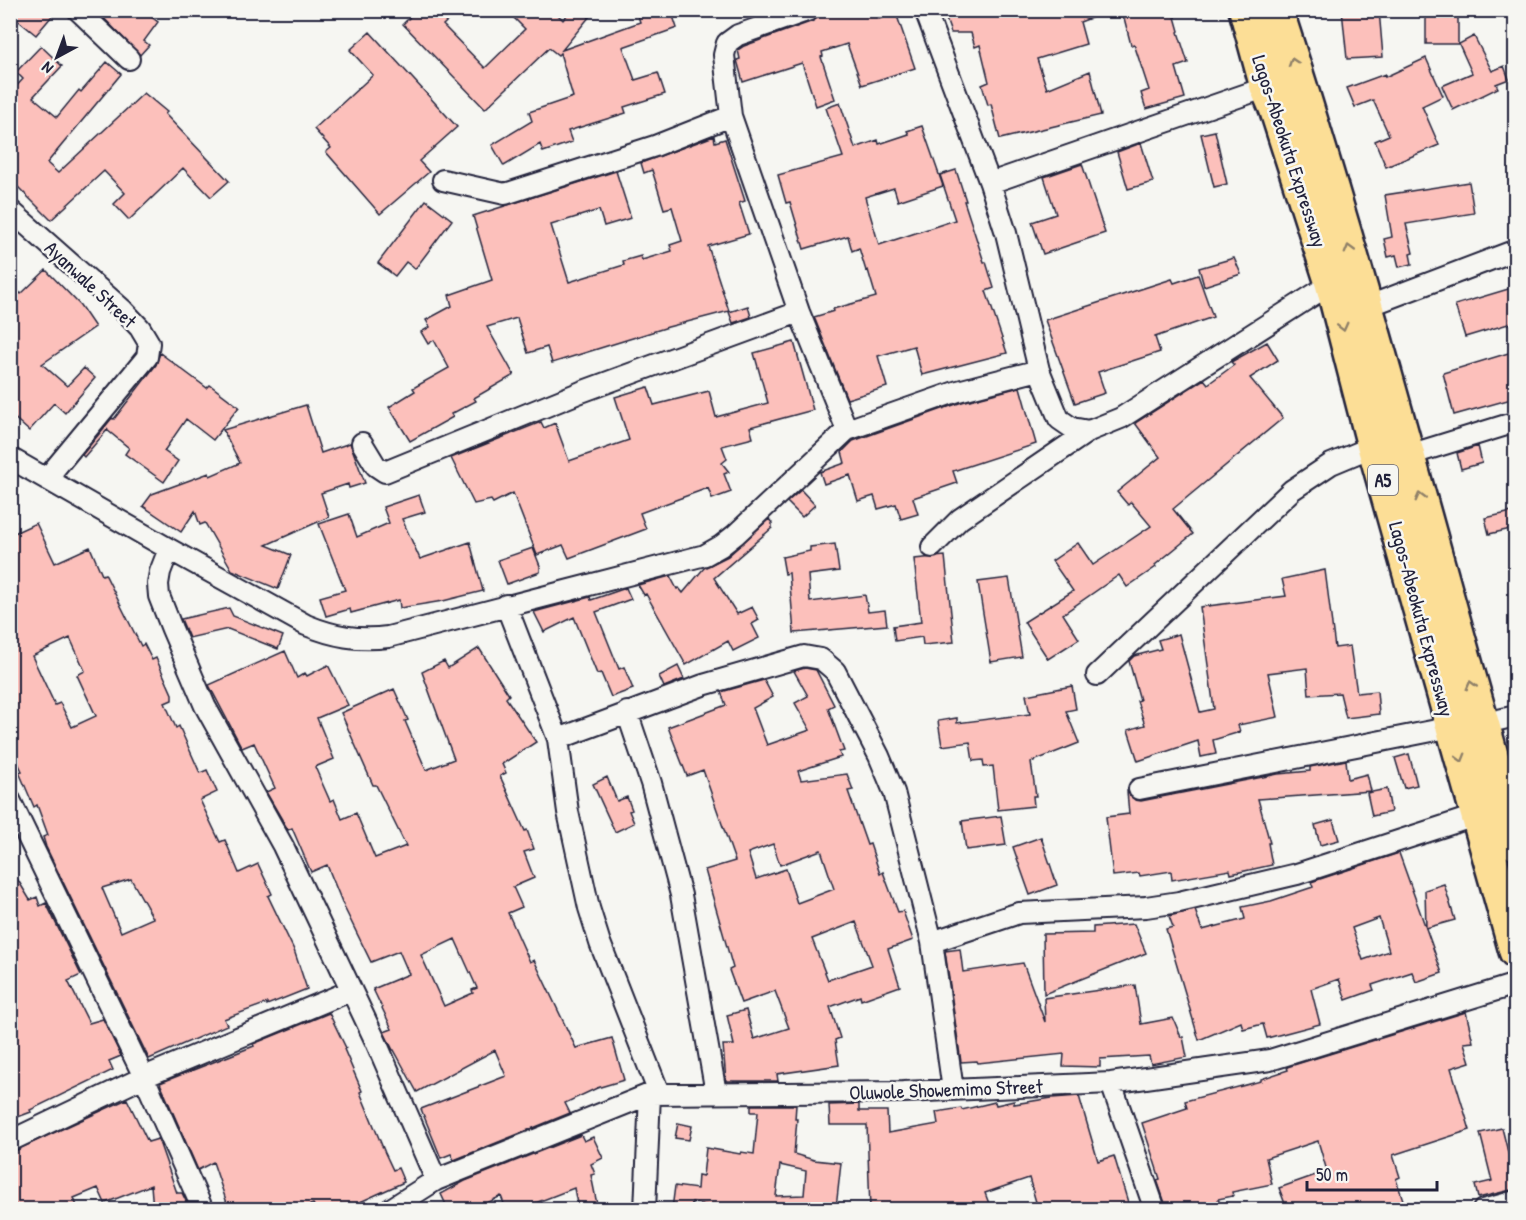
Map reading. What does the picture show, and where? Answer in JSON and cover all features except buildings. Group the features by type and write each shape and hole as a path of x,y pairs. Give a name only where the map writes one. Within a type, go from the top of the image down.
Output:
{"highway":[{"name":"Lagos-Abeokuta Expressway","path":"1246,10 1267,87 1276,108 1332,283 1374,446 1467,725 1515,843"},
{"name":"Lagos-Abeokuta Expressway","path":"1276,10 1304,96 1409,455 1467,725 1478,815 1515,951"}],"street":[{"path":"78,10 129,59"},
{"path":"809,10 738,36 727,43 724,55 731,116 799,312 847,430"},
{"path":"925,10 990,183 1006,233 1039,370 1059,419 1072,428 1089,431"},
{"path":"990,183 1267,87"},
{"path":"443,180 506,194 655,146 731,116"},
{"name":"Ayanwale Street","path":"10,210 123,310 140,328 149,343 147,357 47,478"},
{"path":"1366,306 1515,250"},
{"path":"932,547 960,519 1089,431 1121,418 1332,283"},
{"path":"362,442 376,466 385,472 393,470 430,452 581,392 799,312"},
{"path":"10,458 306,625 351,638 370,639 388,637 506,605 683,562 721,546 847,430 958,391 1039,370"},
{"path":"1409,455 1515,422"},
{"path":"1097,675 1292,490 1331,464 1374,446"},
{"path":"169,549 158,584 159,596 172,629 205,706 283,846 350,992 376,1042 436,1180"},
{"path":"506,605 558,739 568,812 589,908 654,1094 645,1209"},
{"path":"558,739 703,685 804,656 821,659 835,671 894,792 932,942 953,1090"},
{"path":"627,712 651,783 681,895 716,1093"},
{"path":"1139,789 1515,716"},
{"path":"10,800 144,1077 203,1209"},
{"path":"932,942 1019,913 1146,907 1202,897 1297,874 1478,815"},
{"name":"Oluwole Showemimo Street","path":"389,1209 436,1180 654,1094 891,1092 1111,1083 1270,1060 1515,984"},
{"path":"10,1141 144,1077 350,992"},
{"path":"1111,1083 1155,1209"},
{"path":"1483,1209 1515,1201"}]}
